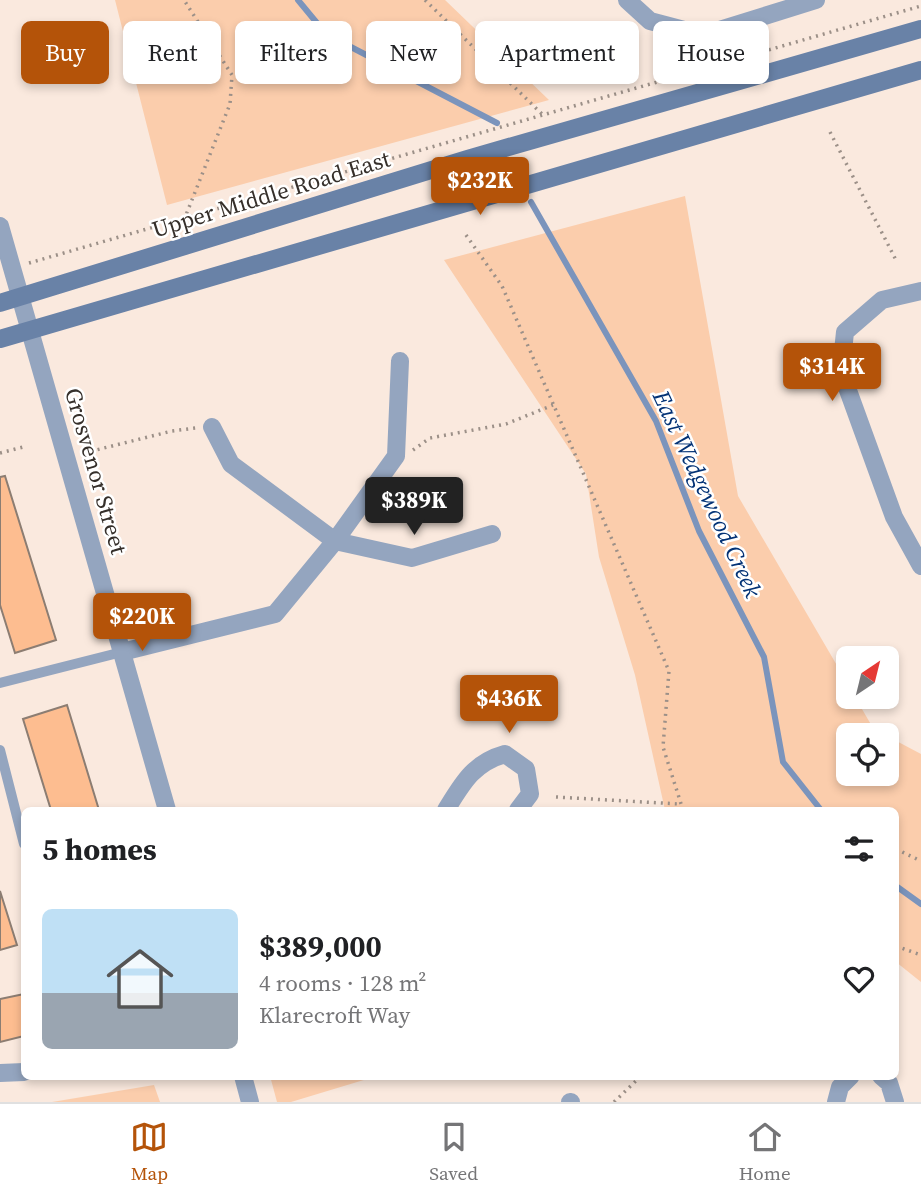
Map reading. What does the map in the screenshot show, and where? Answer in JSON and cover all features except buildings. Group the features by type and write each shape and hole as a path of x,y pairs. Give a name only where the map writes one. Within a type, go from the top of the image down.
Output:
{"main road":[{"name":"Upper Middle Road East","path":"0,303 467,159 921,29"},
{"path":"0,339 29,328 921,70"}],"street":[{"path":"627,0 650,21 703,34 816,0"},
{"name":"Grosvenor Street","path":"0,226 166,807"},
{"path":"921,290 882,300 845,331 841,371 894,517 921,566"},
{"path":"122,652 275,614 335,541 396,456 400,361"},
{"path":"212,427 231,464 335,541 412,558 492,534"},
{"path":"448,807 468,774 486,759 505,754 526,769 530,794 520,807"},
{"path":"0,1073 21,1072"},
{"path":"244,1080 250,1102"},
{"path":"836,1102 840,1087 846,1080"},
{"path":"886,1080 895,1102"}],"lane":[{"path":"0,683 122,652"},
{"path":"0,750 21,832"}],"path":[{"path":"184,0 232,75 230,104 184,220"},
{"path":"425,0 543,115"},
{"path":"12,268 921,6"},
{"path":"831,132 896,260"},
{"path":"466,236 502,286 669,671 663,747 681,807"},
{"path":"407,454 429,438 506,424 553,405"},
{"path":"66,458 172,431 212,427"},
{"path":"0,453 27,446"},
{"path":"556,797 679,804"},
{"path":"899,850 921,861"},
{"path":"899,947 921,956"},
{"path":"614,1102 637,1080"}],"shaded area":[{"path":"115,0 445,0 475,29 475,84 532,84 549,100 167,205 136,84 221,84 221,21 123,21 123,32"},
{"path":"685,196 738,496 836,664 836,709 862,709 870,723 836,723 836,786 899,786 899,742 921,754 921,982 899,964 899,807 664,807 635,675 599,557 586,474 444,260"},
{"path":"271,1080 364,1080 291,1102 277,1102"},
{"path":"154,1085 160,1102 52,1102"}],"waterway":[{"name":"East Wedgewood Creek","path":"298,0 331,40 349,46 497,123"},
{"name":"East Wedgewood Creek","path":"531,202 656,421 699,531 764,657 783,762 819,807"},
{"name":"East Wedgewood Creek","path":"899,888 921,904"}]}
